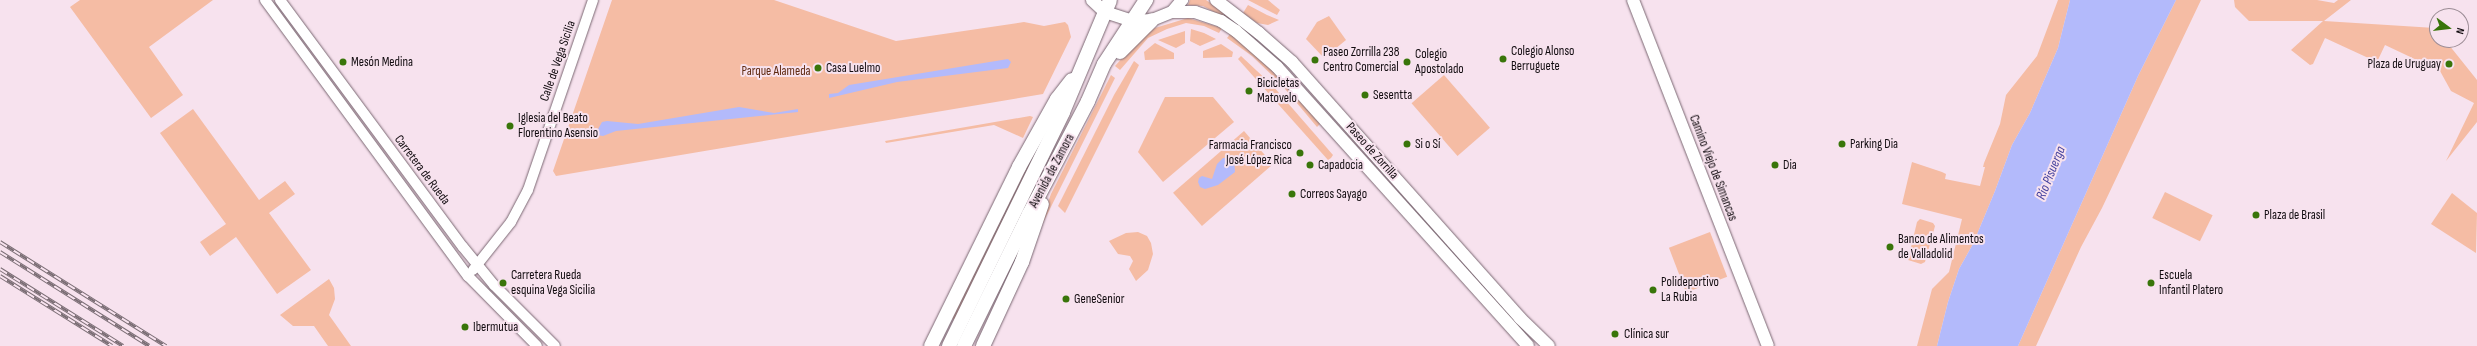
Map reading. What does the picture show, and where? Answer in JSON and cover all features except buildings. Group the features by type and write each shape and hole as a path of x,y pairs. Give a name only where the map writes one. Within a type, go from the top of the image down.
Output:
{"highway":[{"name":"Avenida de Zamora","path":"949,346 963,338 1055,166 1088,101 1110,52 1133,21 1146,0"},
{"name":"Avenida de Zamora","path":"963,338 1085,62 1108,6"},
{"path":"1088,101 1126,45 1152,20"},
{"path":"931,346 1019,167 1057,99 1085,62"},
{"path":"983,346 1022,262 1055,166"}],"main road":[{"name":"Paseo de Zorrilla","path":"1092,0 1108,6 1133,21 1152,20 1172,12 1195,12 1221,21 1277,67 1528,346"},
{"name":"Paseo de Zorrilla","path":"1172,12 1182,0"},
{"name":"Paseo de Zorrilla","path":"1216,0 1259,33 1292,62 1520,318 1549,346"},
{"name":"Camino Viejo de Simancas","path":"1633,0 1768,346"}],"street":[{"name":"Carretera de Rueda","path":"265,0 468,276 537,346"},
{"name":"Carretera de Rueda","path":"280,0 477,265 494,285 555,346"},
{"name":"Calle de Vega Sicilia","path":"468,276 511,222 528,190 593,0"}],"green space":[{"path":"80,0 213,0 149,47 183,95 151,118 70,7"},
{"name":"Parque Alameda","path":"612,0 774,0 896,41 1024,22 1044,26 1065,22 1068,25 1071,37 1043,94 556,176 553,171"},
{"path":"1190,0 1206,0 1230,16 1227,19 1203,6 1188,5"},
{"path":"1248,0 1268,0 1280,10 1277,15"},
{"path":"2058,0 2070,0 2058,48 2030,113 2012,145 1973,244 1959,269 1948,302 1937,346 1917,346 1932,289 1949,272 1962,219 1902,204 1912,162 1946,174 1945,179 1980,186 1985,167 1983,167 1984,163 2000,124 2006,95 2037,56"},
{"path":"2176,0 2201,0 2102,208 2081,247 2036,346 2018,346 2138,76"},
{"path":"2234,0 2317,0 2334,3 2338,0 2351,0 2324,21 2429,28 2429,48 2451,48 2477,80 2477,122 2446,161 2474,103 2451,91 2440,71 2385,45 2377,62 2325,38 2313,64 2310,65 2291,50 2323,21 2249,21 2235,7"},
{"path":"1248,5 1279,20 1268,25 1257,23 1243,13"},
{"path":"1329,16 1346,40 1324,58 1306,39 1317,22"},
{"path":"1188,18 1222,28 1219,33 1204,26 1186,23 1167,29 1148,38 1120,70 1115,66 1144,34 1155,28"},
{"path":"1191,29 1216,39 1200,46 1190,41"},
{"path":"1185,31 1185,43 1176,48 1158,40"},
{"path":"1231,33 1254,50 1321,123 1317,127 1280,83 1252,56 1227,38"},
{"path":"1155,43 1174,53 1174,59 1145,60 1144,52"},
{"path":"1221,44 1233,52 1232,57 1203,58 1203,51"},
{"path":"1241,56 1273,86 1333,155 1331,158 1328,160 1238,59"},
{"path":"1134,61 1139,65 1065,213 1058,206 1114,95"},
{"path":"1111,75 1115,78 1034,241 1051,194"},
{"path":"1444,75 1490,128 1457,156 1412,103"},
{"path":"1065,97 955,320 949,317 1029,158"},
{"path":"1165,97 1213,97 1234,122 1163,182 1138,152"},
{"path":"193,109 259,200 285,181 295,194 269,213 311,270 277,294 236,237 210,256 200,242 226,224 160,133"},
{"path":"1030,116 1033,117 1023,138 994,125 886,143 885,141"},
{"path":"1244,131 1273,164 1202,226 1173,193"},
{"path":"2165,192 2213,215 2200,241 2152,218"},
{"path":"2452,193 2477,213 2476,253 2431,224"},
{"path":"1920,219 1933,223 1935,226 1925,262 1921,264 1908,260 1917,222"},
{"path":"1138,232 1147,236 1151,243 1153,254 1148,270 1136,281 1129,269 1133,261 1130,256 1118,254 1109,241 1126,233"},
{"path":"1710,232 1727,277 1686,293 1669,248"},
{"path":"329,279 334,288 335,299 329,315 351,346 328,346 314,326 293,326 280,315"}],"water":[{"name":"Río Pisuerga","path":"2070,0 2176,0 2138,76 2018,346 1937,346 1948,302 1959,269 1973,244 2012,145 2030,113 2058,48"},
{"path":"1008,59 1011,62 1008,68 897,82 829,98 829,94 838,93 849,85"},
{"path":"739,107 774,113 798,109 798,112 616,131 603,136 597,135 597,131 602,122 607,121 638,124"},
{"path":"1223,158 1234,158 1235,172 1218,185 1205,189 1200,187 1198,182 1199,178 1202,176 1212,179 1217,164"}],"railway":[{"path":"0,242 166,346"},
{"path":"0,252 149,346"},
{"path":"0,269 123,346"},
{"path":"0,276 112,346"}],"place":[{"name":"Colegio Alonso Berruguete","path":"1503,59"},
{"name":"Paseo Zorrilla 238 Centro Comercial","path":"1315,60"},
{"name":"Mesón Medina","path":"343,62"},
{"name":"Colegio Apostolado","path":"1407,62"},
{"name":"Plaza de Uruguay","path":"2449,64"},
{"name":"Casa Luelmo","path":"818,68"},
{"name":"Bicicletas Matovelo","path":"1249,91"},
{"name":"Sesentta","path":"1365,95"},
{"name":"Iglesia del Beato Florentino Asensio","path":"510,126"},
{"name":"Si o Sí","path":"1407,144"},
{"name":"Parking Dia","path":"1842,144"},
{"name":"Farmacia Francisco José López Rica","path":"1300,153"},
{"name":"Capadocia","path":"1310,165"},
{"name":"Dia","path":"1775,165"},
{"name":"Correos Sayago","path":"1292,194"},
{"name":"Plaza de Brasil","path":"2256,215"},
{"name":"Banco de Alimentos de Valladolid","path":"1890,247"},
{"name":"Carretera Rueda esquina Vega Sicilia","path":"503,283"},
{"name":"Escuela Infantil Platero","path":"2151,283"},
{"name":"Polideportivo La Rubia","path":"1653,290"},
{"name":"GeneSenior","path":"1066,299"},
{"name":"Ibermutua","path":"465,327"},
{"name":"Clínica sur","path":"1615,334"}]}
